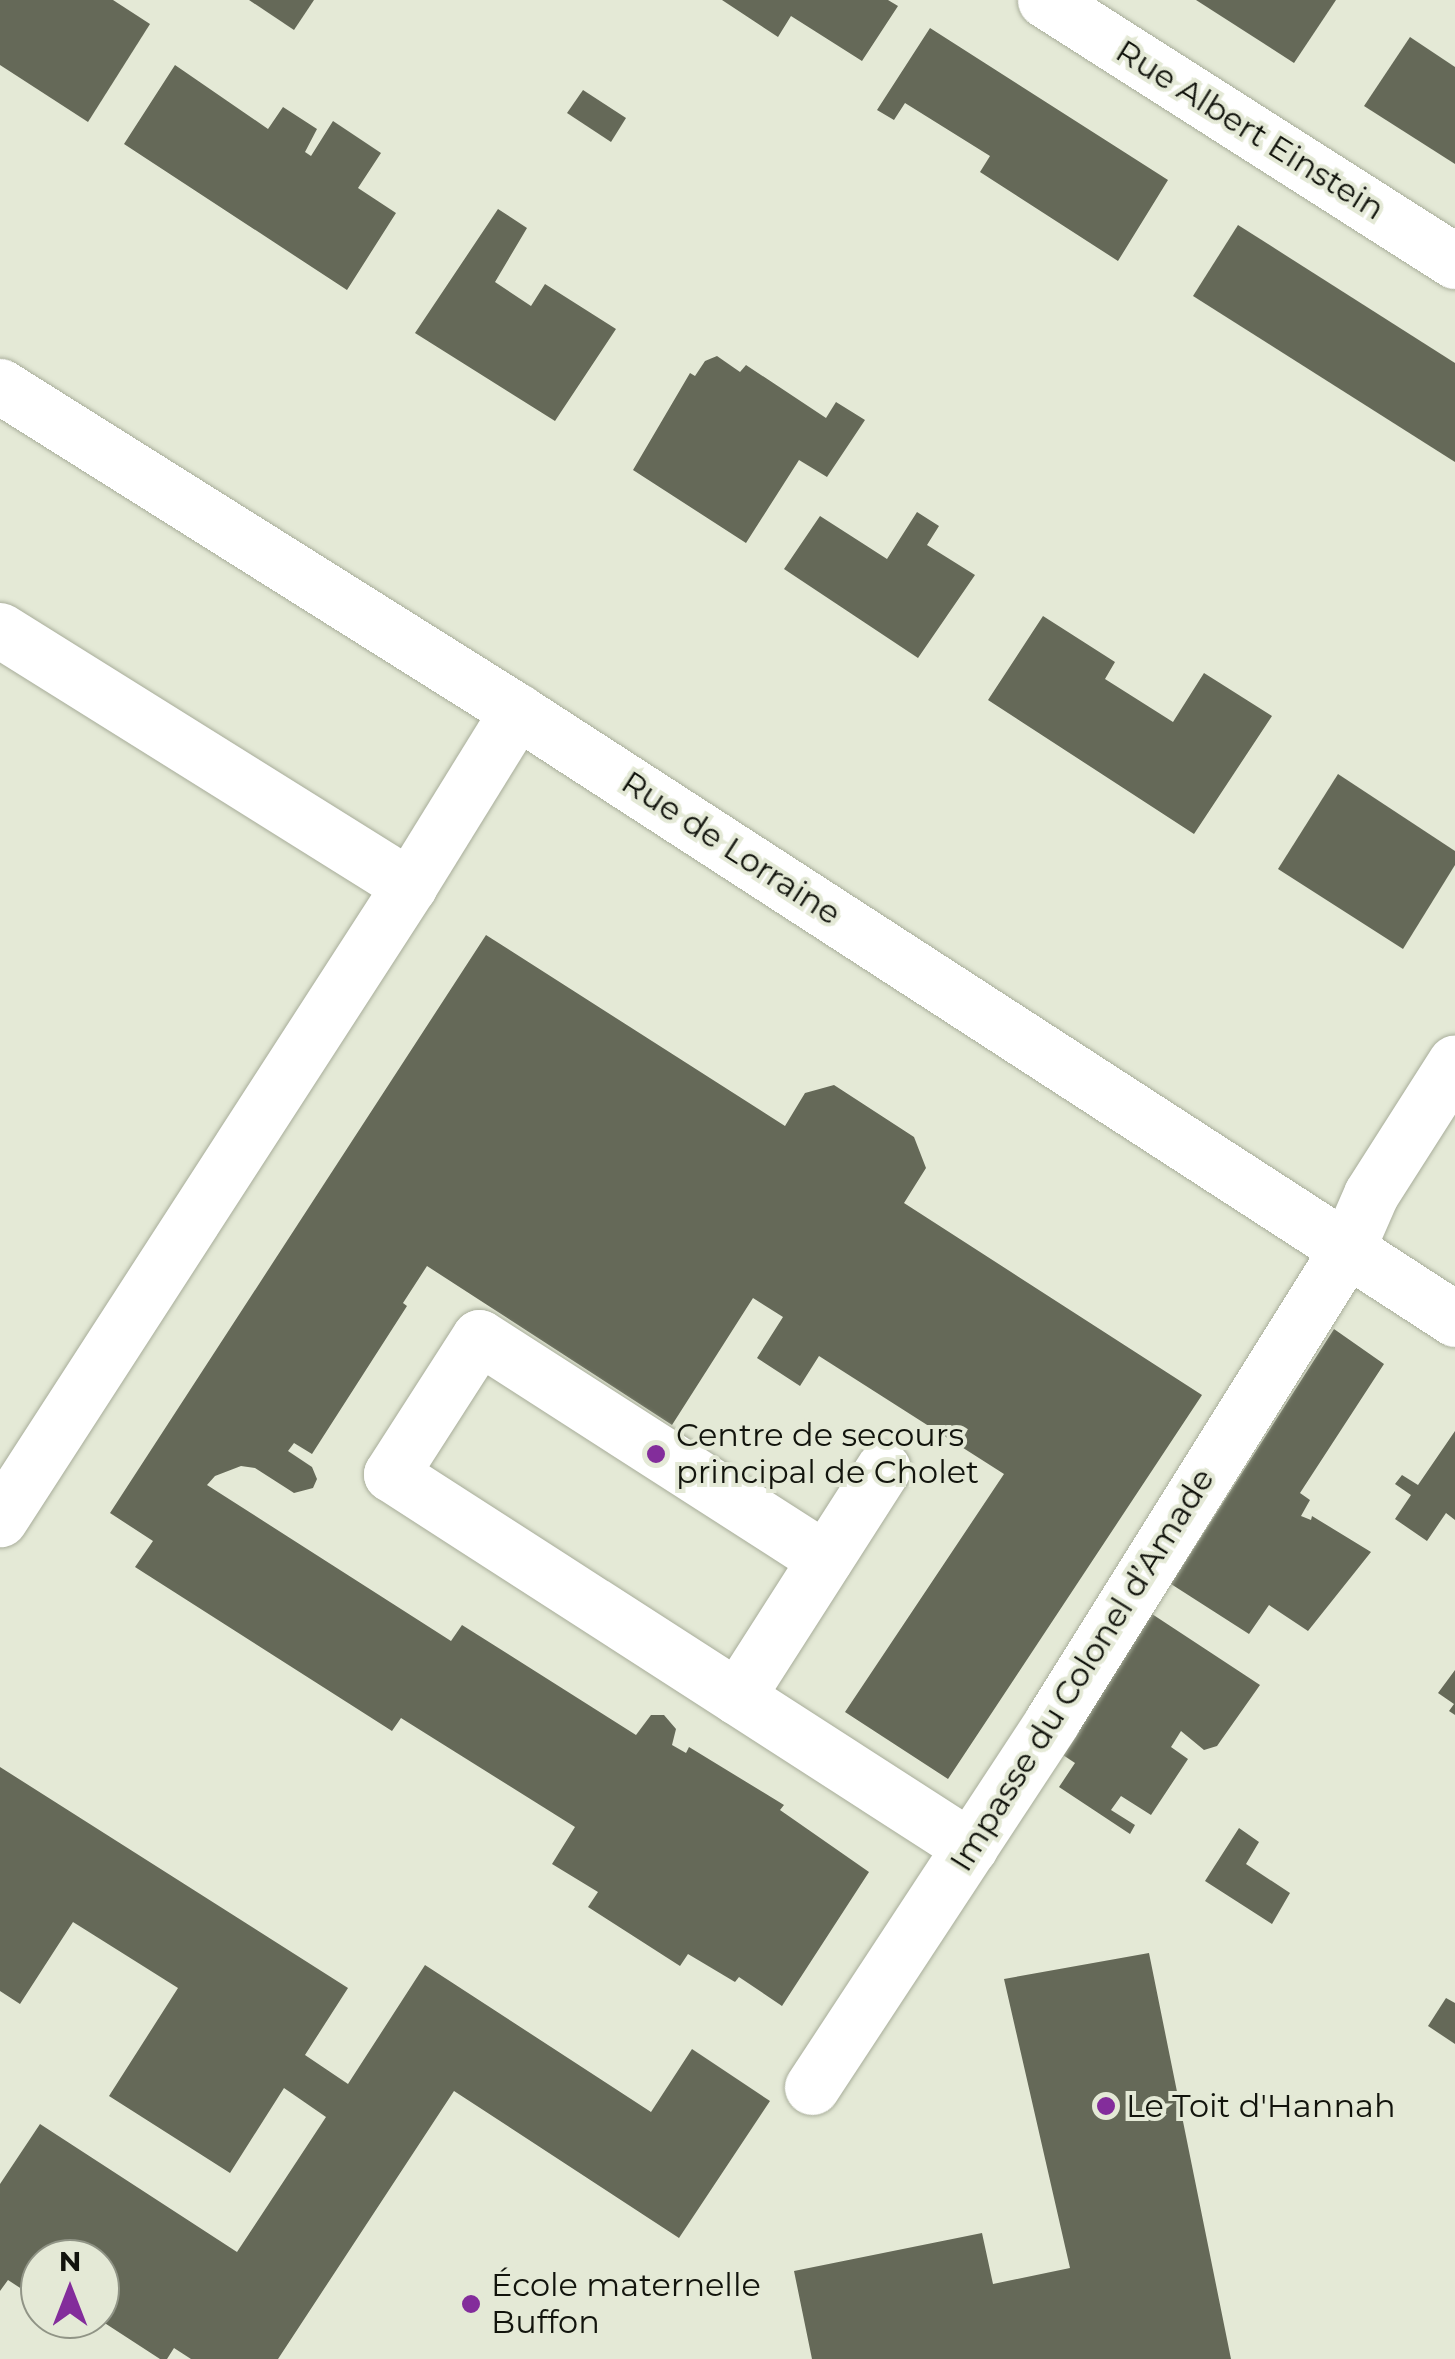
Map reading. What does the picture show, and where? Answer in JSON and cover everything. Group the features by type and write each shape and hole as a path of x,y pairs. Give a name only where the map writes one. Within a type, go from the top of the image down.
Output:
{"street":[{"name":"Rue Albert Einstein","path":"1045,0 1455,261"},
{"name":"Rue de Lorraine","path":"0,386 517,711 1455,1318"},
{"path":"0,630 409,886"},
{"path":"0,1518 409,886 517,711"},
{"name":"Impasse du Colonel d’Amade","path":"812,2087 970,1846 1346,1249 1371,1194 1455,1062"},
{"path":"825,1559 479,1337 391,1474 970,1846"},
{"path":"737,1697 883,1469"}],"building":[{"path":"0,0 113,0 150,24 88,122 0,65"},
{"path":"249,0 314,0 294,30"},
{"path":"722,0 888,0 898,6 862,61 791,16 778,37"},
{"path":"1196,0 1336,0 1294,63"},
{"path":"930,28 1168,180 1118,261 980,172 990,156 905,103 894,120 877,110"},
{"path":"1410,37 1455,67 1455,164 1364,106"},
{"path":"175,65 268,129 283,107 317,129 305,152 311,156 333,121 381,153 358,188 396,213 347,290 124,144"},
{"path":"583,90 626,118 611,142 567,113"},
{"path":"498,209 527,228 495,282 531,306 545,284 616,329 555,421 415,333"},
{"path":"1238,225 1455,363 1455,462 1193,296"},
{"path":"717,356 740,372 746,365 826,418 836,402 865,420 827,477 799,460 746,543 633,470 690,373 695,376 705,361"},
{"path":"917,512 939,526 927,545 975,575 918,658 784,569 820,516 887,559"},
{"path":"1043,616 1115,662 1105,679 1173,722 1204,673 1272,716 1194,834 988,700"},
{"path":"1338,774 1455,851 1455,865 1403,949 1278,869"},
{"path":"486,935 785,1126 805,1093 834,1085 914,1137 926,1168 904,1203 1202,1395 948,1779 845,1712 1004,1474 819,1356 800,1386 757,1358 783,1317 753,1298 672,1425 427,1266 403,1303 407,1306 312,1454 294,1443 288,1451 312,1467 317,1479 313,1488 294,1493 255,1468 241,1466 215,1476 207,1485 451,1641 462,1625 636,1735 651,1715 664,1715 676,1729 672,1745 686,1753 689,1747 784,1805 780,1810 869,1872 782,2006 739,1977 735,1982 688,1954 680,1966 588,1907 598,1892 552,1864 575,1827 401,1718 392,1731 135,1567 153,1541 110,1513"},
{"path":"1334,1329 1384,1364 1300,1493 1310,1500 1301,1516 1311,1520 1312,1516 1371,1552 1308,1631 1269,1605 1249,1634 1171,1584"},
{"path":"1455,1431 1455,1520 1446,1513 1427,1541 1395,1519 1411,1495 1395,1484 1402,1475 1418,1485"},
{"path":"1152,1614 1260,1685 1217,1746 1204,1750 1181,1731 1171,1747 1188,1759 1151,1815 1121,1796 1111,1810 1135,1825 1130,1834 1059,1787 1075,1763 1063,1755"},
{"path":"1455,1670 1455,1715 1449,1711 1454,1704 1438,1693"},
{"path":"0,1767 348,1988 305,2055 348,2084 425,1965 651,2112 692,2049 770,2101 679,2238 454,2091 278,2359 191,2359 174,2348 167,2359 160,2359 120,2333 120,2239 20,2239 20,2288 8,2280 0,2291 0,2184 40,2124 237,2252 326,2117 284,2088 230,2173 109,2096 178,1988 73,1922 20,2004 0,1991"},
{"path":"1239,1828 1259,1842 1246,1864 1290,1893 1272,1924 1205,1881"},
{"name":"Le Toit d'Hannah","path":"1149,1953 1231,2359 812,2359 794,2271 982,2233 993,2284 1070,2268 1004,1979"},
{"path":"1446,1998 1455,2003 1455,2044 1428,2026"}],"place":[{"name":"Centre de secours principal de Cholet","path":"656,1454"},
{"name":"Le Toit d'Hannah","path":"1106,2106"},
{"name":"École maternelle Buffon","path":"471,2304"}]}
